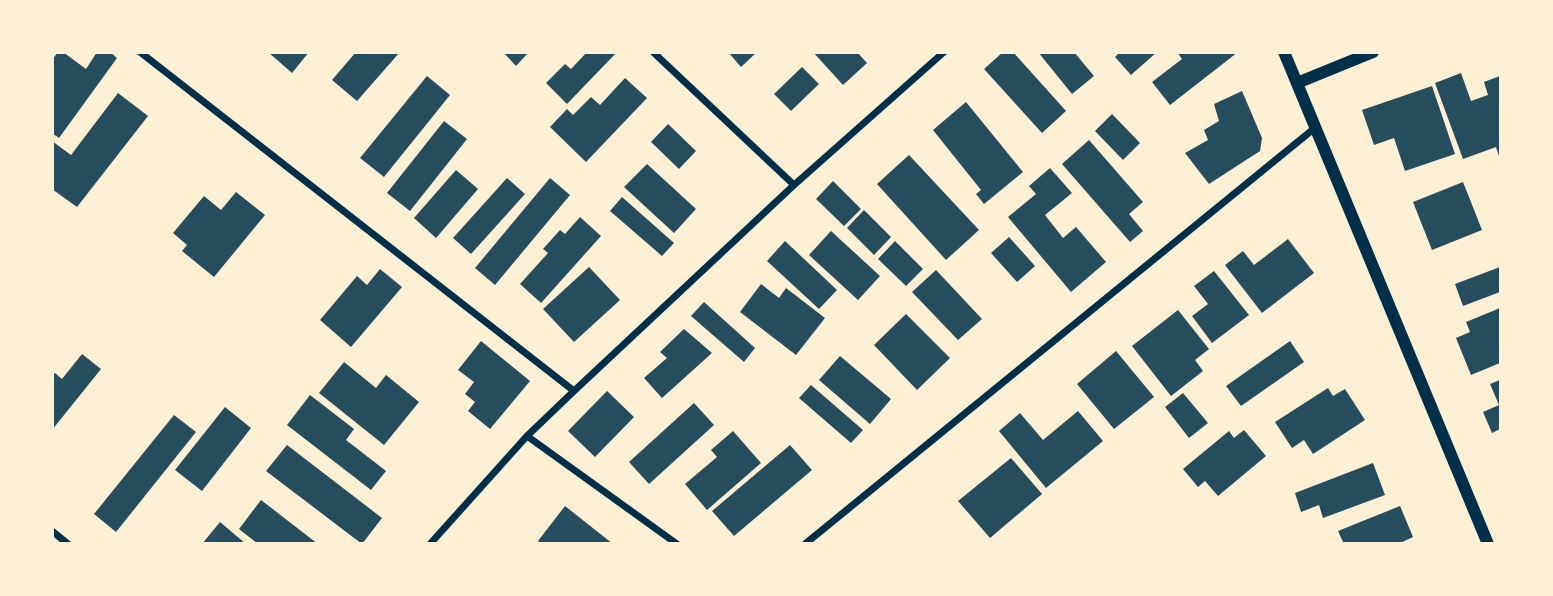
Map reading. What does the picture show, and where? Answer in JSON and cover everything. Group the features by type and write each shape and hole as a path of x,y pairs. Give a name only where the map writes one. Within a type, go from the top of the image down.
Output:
{"street":[{"path":"140,52 574,391"},
{"path":"653,52 794,185"},
{"path":"430,544 527,436 574,391 794,185 944,52"},
{"path":"1284,52 1488,544"},
{"path":"1297,83 1373,52"},
{"path":"805,544 1316,127"},
{"path":"527,436 677,544"},
{"path":"52,531 68,544"}],"building":[{"path":"58,52 63,52 86,69 97,52 110,52 117,58 59,138 52,133 52,60"},
{"path":"268,52 309,52 292,73"},
{"path":"356,52 400,52 357,101 332,80"},
{"path":"503,52 529,52 516,66"},
{"path":"587,52 617,52 567,104 546,83 565,64 571,69"},
{"path":"728,52 757,52 741,67"},
{"path":"813,52 857,52 867,63 843,85"},
{"path":"1003,52 1013,52 1066,111 1042,133 984,69"},
{"path":"1038,52 1074,52 1094,76 1072,94"},
{"path":"1120,52 1157,52 1131,75 1115,57"},
{"path":"1177,52 1238,52 1170,105 1152,82 1182,59"},
{"path":"802,67 819,84 791,111 774,94"},
{"path":"1461,73 1471,101 1488,95 1484,82 1500,76 1500,159 1496,147 1463,159 1435,83"},
{"path":"427,76 450,95 384,177 360,158"},
{"path":"625,78 647,98 586,162 550,127 567,109 573,115 591,97 600,105"},
{"path":"1432,86 1455,154 1405,171 1394,138 1374,145 1362,110"},
{"path":"1242,91 1262,138 1260,151 1209,184 1185,153 1208,140 1204,130 1219,121 1214,104"},
{"path":"118,93 148,116 77,207 52,189 52,141 71,155"},
{"path":"966,102 1023,172 984,204 976,194 981,190 933,130"},
{"path":"1112,114 1140,143 1123,160 1095,131"},
{"path":"444,121 467,139 410,211 387,193"},
{"path":"668,124 696,151 679,169 651,142"},
{"path":"1089,140 1143,202 1129,214 1143,231 1130,242 1062,164"},
{"path":"909,155 979,230 946,260 877,184"},
{"path":"647,164 696,209 674,233 624,187"},
{"path":"1050,168 1072,193 1045,215 1063,238 1076,227 1106,262 1071,292 1008,217 1036,194 1029,186"},
{"path":"456,170 478,189 436,238 414,218"},
{"path":"507,178 525,194 471,254 453,238"},
{"path":"550,178 570,195 495,285 475,268"},
{"path":"833,181 861,209 844,226 816,199"},
{"path":"1463,182 1482,230 1432,250 1413,202"},
{"path":"236,192 265,215 214,277 182,251 187,245 173,233 204,196 221,210"},
{"path":"622,197 674,243 662,256 610,211"},
{"path":"864,210 891,237 874,255 847,228"},
{"path":"580,217 601,236 541,303 520,284 548,253 543,249 560,230 565,234"},
{"path":"831,231 880,276 858,300 809,255"},
{"path":"1009,237 1035,266 1017,282 991,253"},
{"path":"1288,239 1314,273 1262,313 1225,265 1243,251 1254,265"},
{"path":"785,241 837,290 819,309 767,261"},
{"path":"895,241 923,269 906,286 878,259"},
{"path":"589,267 620,300 574,342 543,309"},
{"path":"1500,267 1500,292 1463,306 1455,284"},
{"path":"380,269 402,287 351,347 320,320 357,276 367,285"},
{"path":"936,270 982,319 958,340 912,292"},
{"path":"1214,271 1249,315 1212,343 1192,316 1208,304 1194,286"},
{"path":"761,284 779,298 786,288 825,318 796,355 740,312"},
{"path":"704,302 755,348 744,362 691,316"},
{"path":"1500,308 1500,363 1471,375 1456,338 1470,332 1466,322"},
{"path":"1178,310 1209,349 1195,360 1203,371 1171,396 1132,346"},
{"path":"906,314 950,358 917,390 874,345"},
{"path":"684,329 712,353 662,398 644,378 667,358 660,352"},
{"path":"481,341 530,381 490,429 468,411 475,402 465,394 474,382 458,370"},
{"path":"1290,341 1304,362 1241,406 1226,386"},
{"path":"1116,351 1154,397 1114,429 1077,384"},
{"path":"82,354 101,369 52,430 52,375 55,373 62,379"},
{"path":"840,356 891,399 870,424 819,380"},
{"path":"344,362 376,388 386,375 419,402 384,445 319,393"},
{"path":"1500,380 1500,429 1492,433 1483,412 1499,405 1490,384"},
{"path":"811,385 863,430 851,443 799,398"},
{"path":"1328,388 1333,396 1345,389 1365,420 1313,454 1304,440 1292,448 1275,422"},
{"path":"607,391 634,417 595,457 568,431"},
{"path":"1183,393 1208,423 1189,438 1165,407"},
{"path":"310,395 354,429 346,440 386,471 371,490 287,425"},
{"path":"694,403 714,425 649,484 629,462"},
{"path":"225,407 251,428 202,491 175,470"},
{"path":"1078,411 1103,441 1046,488 999,431 1020,413 1043,440"},
{"path":"174,415 196,432 116,532 94,514"},
{"path":"1244,430 1266,456 1218,496 1205,481 1198,487 1183,469 1229,431 1234,438"},
{"path":"733,431 761,463 707,510 685,484 717,457 711,450"},
{"path":"287,445 382,518 362,544 266,471"},
{"path":"790,445 812,470 734,536 712,511"},
{"path":"1011,458 1042,494 990,538 958,501"},
{"path":"1373,463 1385,495 1323,518 1319,505 1301,512 1295,493"},
{"path":"261,500 318,544 258,544 239,529"},
{"path":"565,506 613,544 542,544 538,541"},
{"path":"1400,506 1413,537 1398,544 1344,544 1338,531"},
{"path":"220,522 246,544 202,544"}]}
